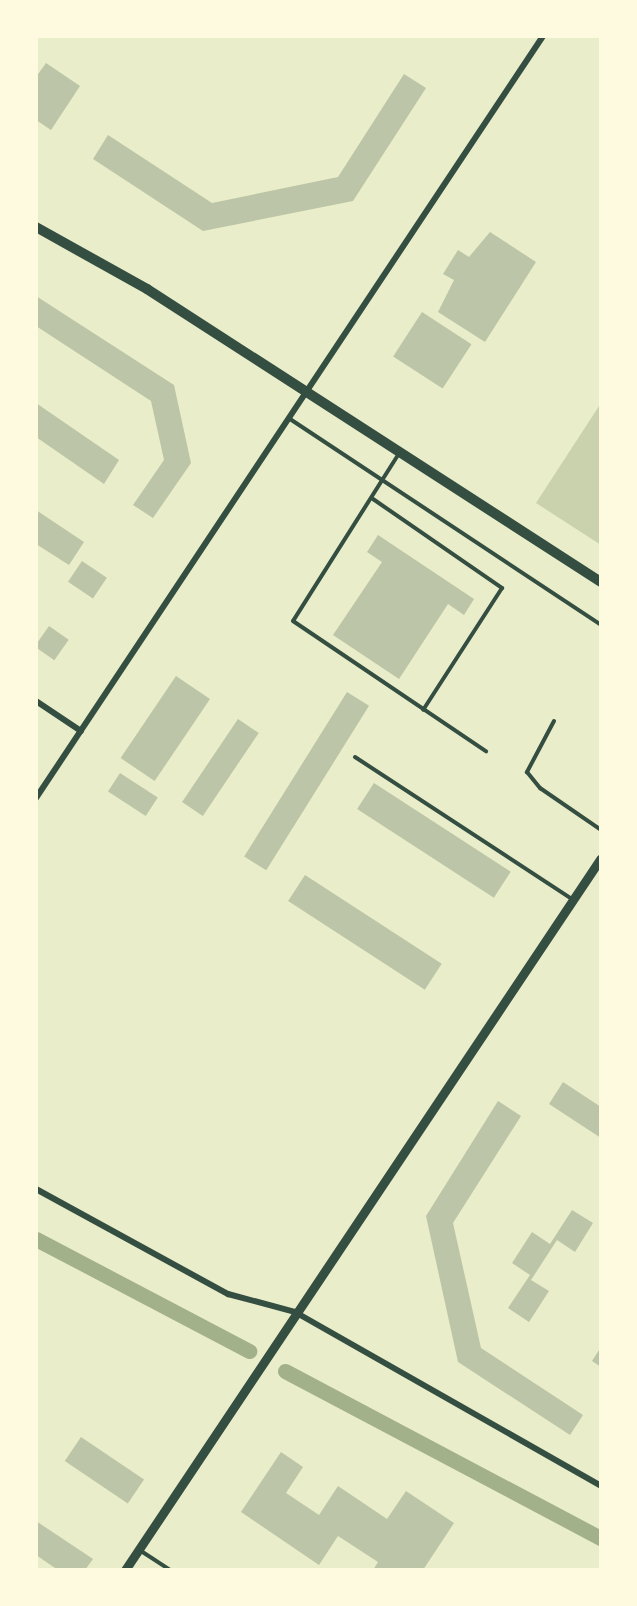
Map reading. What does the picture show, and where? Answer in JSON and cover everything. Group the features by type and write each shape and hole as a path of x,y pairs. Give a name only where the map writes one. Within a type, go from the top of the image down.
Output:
{"main road":[{"path":"36,227 147,289 601,582"}],"street":[{"path":"36,798 543,36"},
{"path":"36,701 81,731"},
{"path":"125,1570 295,1312 601,858"},
{"path":"36,1189 228,1294 295,1312 601,1486"}],"lane":[{"path":"290,418 601,625"},
{"path":"400,452 381,479 373,499 293,621 486,752"},
{"path":"373,499 502,588 423,710"},
{"path":"554,721 527,772 540,788 601,830"},
{"path":"355,757 573,899"},
{"path":"139,1549 170,1570"}],"green space":[{"path":"601,403 601,545 536,503"}],"building":[{"path":"46,63 80,86 51,130 36,120 36,77"},
{"path":"404,74 426,88 353,201 203,231 93,159 108,135 212,203 338,177"},
{"path":"490,232 536,262 485,342 438,312 454,280 443,274 458,250 469,257"},
{"path":"36,296 174,385 191,463 153,518 133,505 164,460 151,401 36,326"},
{"path":"422,312 471,344 443,389 393,356"},
{"path":"36,403 119,460 104,484 36,437"},
{"path":"36,510 84,542 69,565 36,544"},
{"path":"378,535 474,599 464,615 448,604 399,679 333,635 382,562 367,552"},
{"path":"82,561 107,578 93,599 68,582"},
{"path":"49,626 69,640 54,660 36,647"},
{"path":"176,676 210,699 155,781 121,758"},
{"path":"347,692 369,706 266,870 244,857"},
{"path":"238,719 259,733 203,816 182,802"},
{"path":"120,773 158,798 146,816 108,791"},
{"path":"374,783 511,872 494,898 357,809"},
{"path":"305,875 442,964 425,990 288,901"},
{"path":"563,1082 601,1107 601,1138 549,1104"},
{"path":"498,1101 521,1116 453,1223 481,1348 583,1415 570,1435 458,1362 426,1216"},
{"path":"572,1210 593,1223 575,1252 557,1240 531,1280 549,1291 529,1322 508,1308 530,1275 512,1263 532,1232 550,1244"},
{"path":"601,1347 601,1367 592,1361"},
{"path":"81,1437 144,1479 128,1504 65,1461"},
{"path":"281,1452 303,1467 286,1493 319,1515 338,1486 387,1519 406,1491 454,1523 423,1570 373,1570 378,1562 338,1536 319,1565 241,1512"},
{"path":"36,1521 93,1559 85,1570 58,1570 36,1555"}],"waterway":[{"path":"36,1239 249,1351"},
{"path":"285,1371 601,1538"}]}
